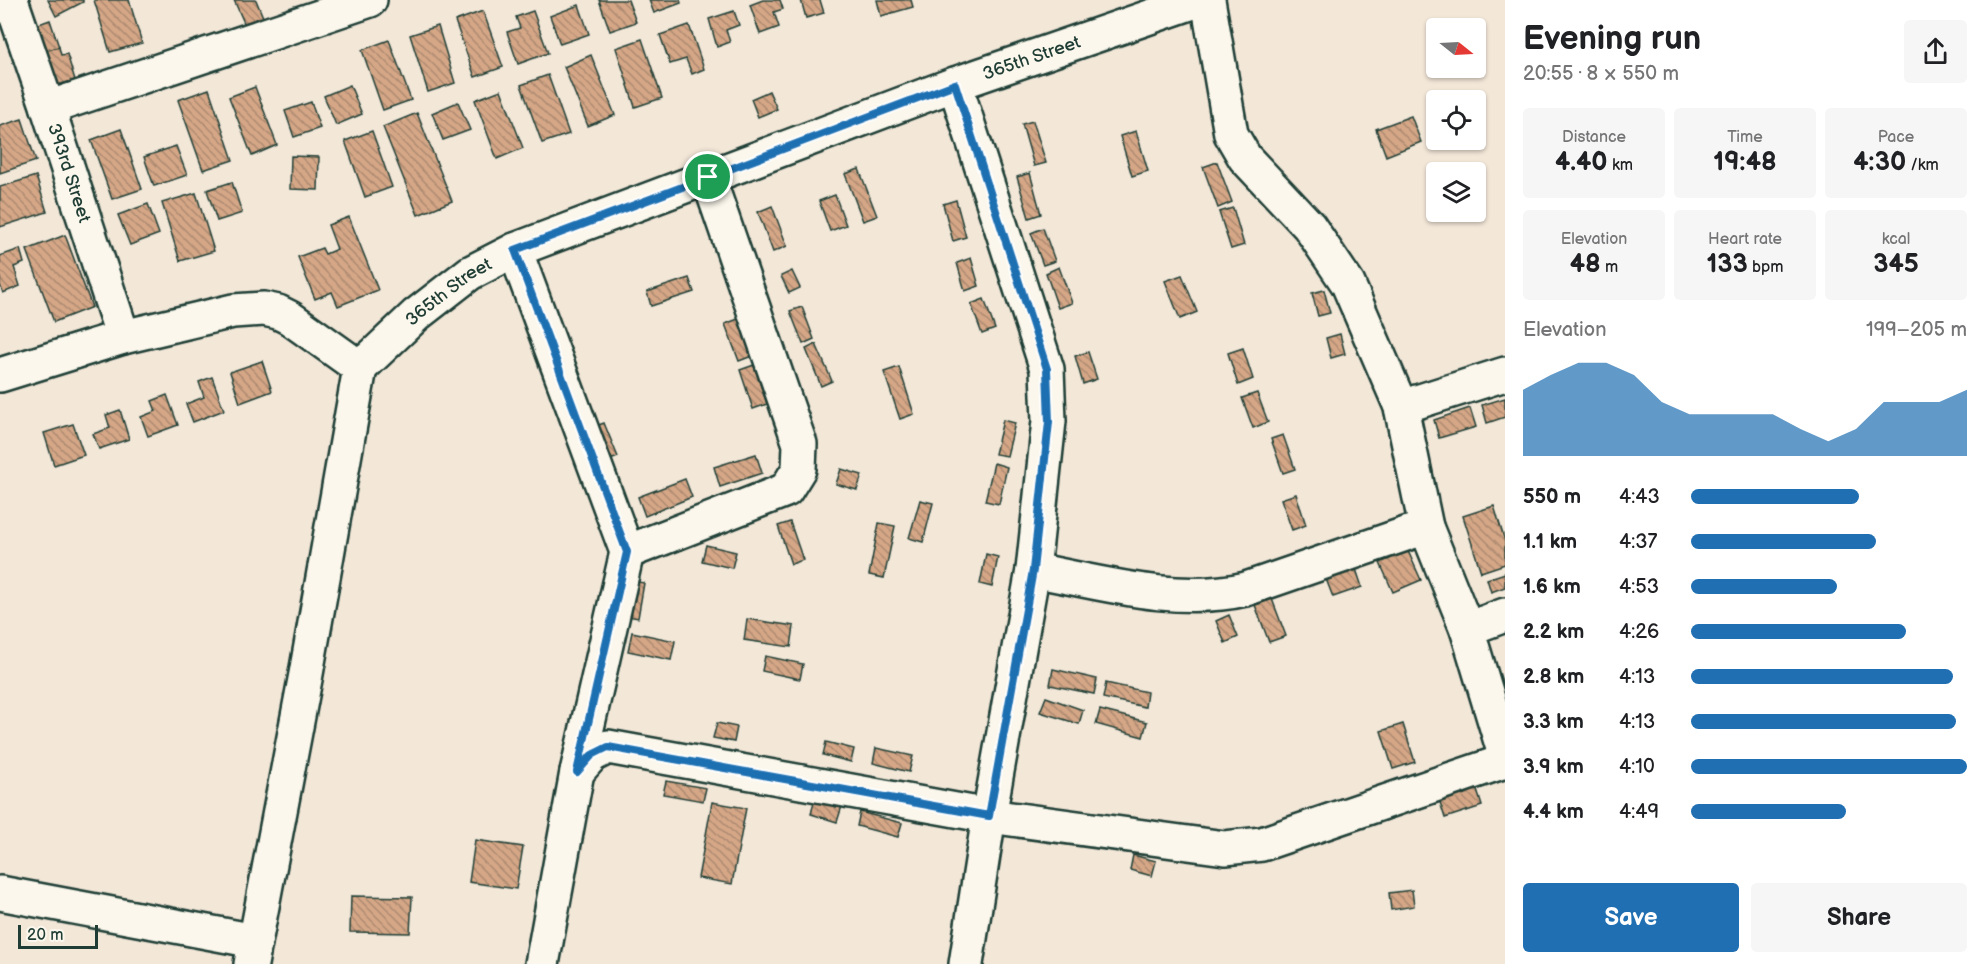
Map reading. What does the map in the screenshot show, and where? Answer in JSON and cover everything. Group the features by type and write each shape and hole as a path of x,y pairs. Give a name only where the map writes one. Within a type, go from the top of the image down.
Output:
{"street":[{"path":"11,0 48,108"},
{"name":"393rd Street","path":"123,337 48,108 370,0"},
{"name":"365th Street","path":"360,368 416,315 470,273 515,250 955,84 1199,0"},
{"path":"1208,0 1231,134 1245,158 1309,226 1348,284 1401,407 1426,527 1467,629 1505,755"},
{"path":"955,84 1047,369 1049,422 1033,570 989,816 966,964"},
{"path":"627,552 786,490 799,469 800,444 708,177"},
{"path":"515,250 627,552 577,772 542,964"},
{"path":"0,375 123,337 233,311 264,309 290,318 360,368 306,674 253,952 2,888"},
{"path":"1401,407 1505,374"},
{"path":"1033,570 1164,594 1223,595 1426,527"},
{"path":"1467,629 1505,615"},
{"path":"577,772 592,755 608,747 989,816 1225,848 1262,844 1505,760"}],"building":[{"path":"48,0 83,0 83,2 56,16"},
{"path":"94,0 129,0 142,43 110,52"},
{"path":"234,0 256,0 263,17 245,25"},
{"path":"599,0 628,0 636,22 610,31"},
{"path":"649,0 680,0 681,3 654,13"},
{"path":"763,0 780,0 783,9 774,12 779,27 760,34 750,5"},
{"path":"801,0 820,0 824,13 806,18"},
{"path":"877,0 911,0 913,7 881,16"},
{"path":"579,5 589,34 560,44 550,16"},
{"path":"483,11 503,67 475,77 455,21"},
{"path":"533,11 548,53 518,64 507,32 520,28 516,17"},
{"path":"734,11 739,25 726,30 730,42 717,47 709,19"},
{"path":"50,20 59,47 44,51 36,25"},
{"path":"689,25 704,69 692,74 686,59 670,64 660,35"},
{"path":"438,26 455,83 428,92 410,35"},
{"path":"642,39 662,98 635,107 616,48"},
{"path":"389,40 411,100 383,110 362,50"},
{"path":"59,47 61,55 67,54 75,80 54,86 44,51"},
{"path":"591,55 615,115 588,126 564,67"},
{"path":"548,75 569,134 542,143 521,85"},
{"path":"350,85 362,114 336,125 324,96"},
{"path":"255,87 277,145 252,156 229,97"},
{"path":"209,89 233,160 203,170 178,100"},
{"path":"501,90 523,148 497,159 475,100"},
{"path":"769,91 777,109 758,117 751,99"},
{"path":"311,102 320,128 294,137 285,111"},
{"path":"458,102 470,130 443,140 432,113"},
{"path":"417,113 452,201 418,215 383,127"},
{"path":"1411,116 1421,142 1386,156 1376,129"},
{"path":"22,119 36,161 0,173 0,126"},
{"path":"1033,121 1046,163 1034,166 1022,124"},
{"path":"121,129 142,189 112,199 91,140"},
{"path":"372,131 392,187 365,197 345,141"},
{"path":"1136,131 1148,171 1132,176 1120,136"},
{"path":"176,146 187,175 154,186 144,157"},
{"path":"291,156 319,157 318,190 290,189"},
{"path":"1217,162 1232,202 1218,208 1203,167"},
{"path":"859,169 877,216 863,221 845,174"},
{"path":"1030,173 1041,214 1029,218 1017,177"},
{"path":"36,176 47,212 0,227 0,187"},
{"path":"232,182 242,213 217,221 207,190"},
{"path":"196,193 214,251 180,261 162,203"},
{"path":"835,195 846,225 830,231 819,201"},
{"path":"956,200 966,237 953,241 943,204"},
{"path":"148,204 159,234 130,245 118,215"},
{"path":"772,206 787,246 773,252 758,212"},
{"path":"1233,208 1244,245 1231,249 1219,212"},
{"path":"349,217 378,290 338,306 332,292 315,299 298,257 322,248 325,254 337,249 328,225"},
{"path":"1043,228 1055,261 1043,265 1031,233"},
{"path":"65,235 92,307 54,322 27,250"},
{"path":"20,249 24,263 14,267 20,286 3,293 0,285 0,256"},
{"path":"971,258 979,286 965,291 957,263"},
{"path":"1059,267 1072,303 1058,308 1046,273"},
{"path":"792,271 800,288 789,293 781,276"},
{"path":"1182,275 1197,312 1180,319 1165,281"},
{"path":"689,278 694,292 651,306 647,292"},
{"path":"1324,290 1330,313 1318,316 1312,293"},
{"path":"984,299 995,329 982,334 971,304"},
{"path":"802,307 814,339 803,344 790,311"},
{"path":"738,319 752,356 739,361 725,324"},
{"path":"1340,334 1345,354 1331,358 1326,338"},
{"path":"816,344 832,381 821,386 806,349"},
{"path":"1243,348 1253,379 1238,385 1228,353"},
{"path":"1088,352 1097,379 1083,384 1075,356"},
{"path":"262,361 272,391 240,403 230,372"},
{"path":"754,365 767,404 753,409 740,370"},
{"path":"899,367 914,414 900,419 884,372"},
{"path":"212,377 224,410 193,422 186,404 204,397 199,382"},
{"path":"1257,393 1268,422 1253,428 1242,398"},
{"path":"167,395 178,425 148,436 141,417 156,411 152,401"},
{"path":"1505,398 1505,417 1487,423 1482,405"},
{"path":"1470,408 1476,427 1439,438 1434,420"},
{"path":"120,410 129,439 99,449 93,434 110,428 106,415"},
{"path":"1003,420 1015,423 1007,456 995,454"},
{"path":"604,423 618,457 605,462 591,428"},
{"path":"73,424 84,455 54,465 44,433"},
{"path":"1283,435 1295,469 1283,473 1271,439"},
{"path":"756,454 762,473 720,487 714,467"},
{"path":"994,463 1007,467 999,504 985,501"},
{"path":"841,469 862,475 857,490 836,484"},
{"path":"685,479 692,497 645,516 638,497"},
{"path":"1296,494 1306,525 1292,530 1281,499"},
{"path":"920,500 933,503 923,542 909,538"},
{"path":"1494,506 1505,541 1505,564 1481,572 1463,516"},
{"path":"790,522 803,560 791,564 778,526"},
{"path":"879,523 895,526 884,578 869,575"},
{"path":"706,545 736,552 732,568 702,561"},
{"path":"1408,551 1421,580 1393,592 1380,563"},
{"path":"986,554 998,557 992,587 980,584"},
{"path":"1356,569 1362,587 1333,597 1326,579"},
{"path":"1505,573 1505,587 1491,592 1487,579"},
{"path":"633,581 644,583 638,618 627,616"},
{"path":"1272,599 1286,636 1269,642 1255,605"},
{"path":"1229,615 1238,637 1225,643 1216,621"},
{"path":"747,619 794,626 791,647 744,640"},
{"path":"632,632 675,641 671,660 628,651"},
{"path":"765,656 803,664 800,679 762,671"},
{"path":"1053,669 1097,679 1094,694 1050,685"},
{"path":"1106,683 1147,692 1145,707 1103,698"},
{"path":"1046,697 1083,710 1079,724 1040,712"},
{"path":"1100,710 1147,722 1143,737 1096,724"},
{"path":"717,723 737,727 734,742 713,738"},
{"path":"1403,724 1415,762 1393,769 1381,731"},
{"path":"826,742 854,749 851,762 823,755"},
{"path":"876,748 913,756 909,772 873,763"},
{"path":"666,781 706,788 703,801 663,794"},
{"path":"1476,787 1482,806 1445,818 1439,799"},
{"path":"815,798 842,806 837,822 811,814"},
{"path":"712,802 746,808 732,884 698,878"},
{"path":"860,812 902,823 898,837 857,826"},
{"path":"475,840 523,847 516,889 469,882"},
{"path":"1133,855 1156,861 1152,876 1130,870"},
{"path":"1412,890 1414,906 1391,910 1389,893"},
{"path":"351,896 412,897 410,933 350,932"}],"route":[{"path":"955,84 1047,369 1049,422 1033,570 989,816 608,747 592,755 577,772 627,552 515,250 708,177 955,84"}]}
